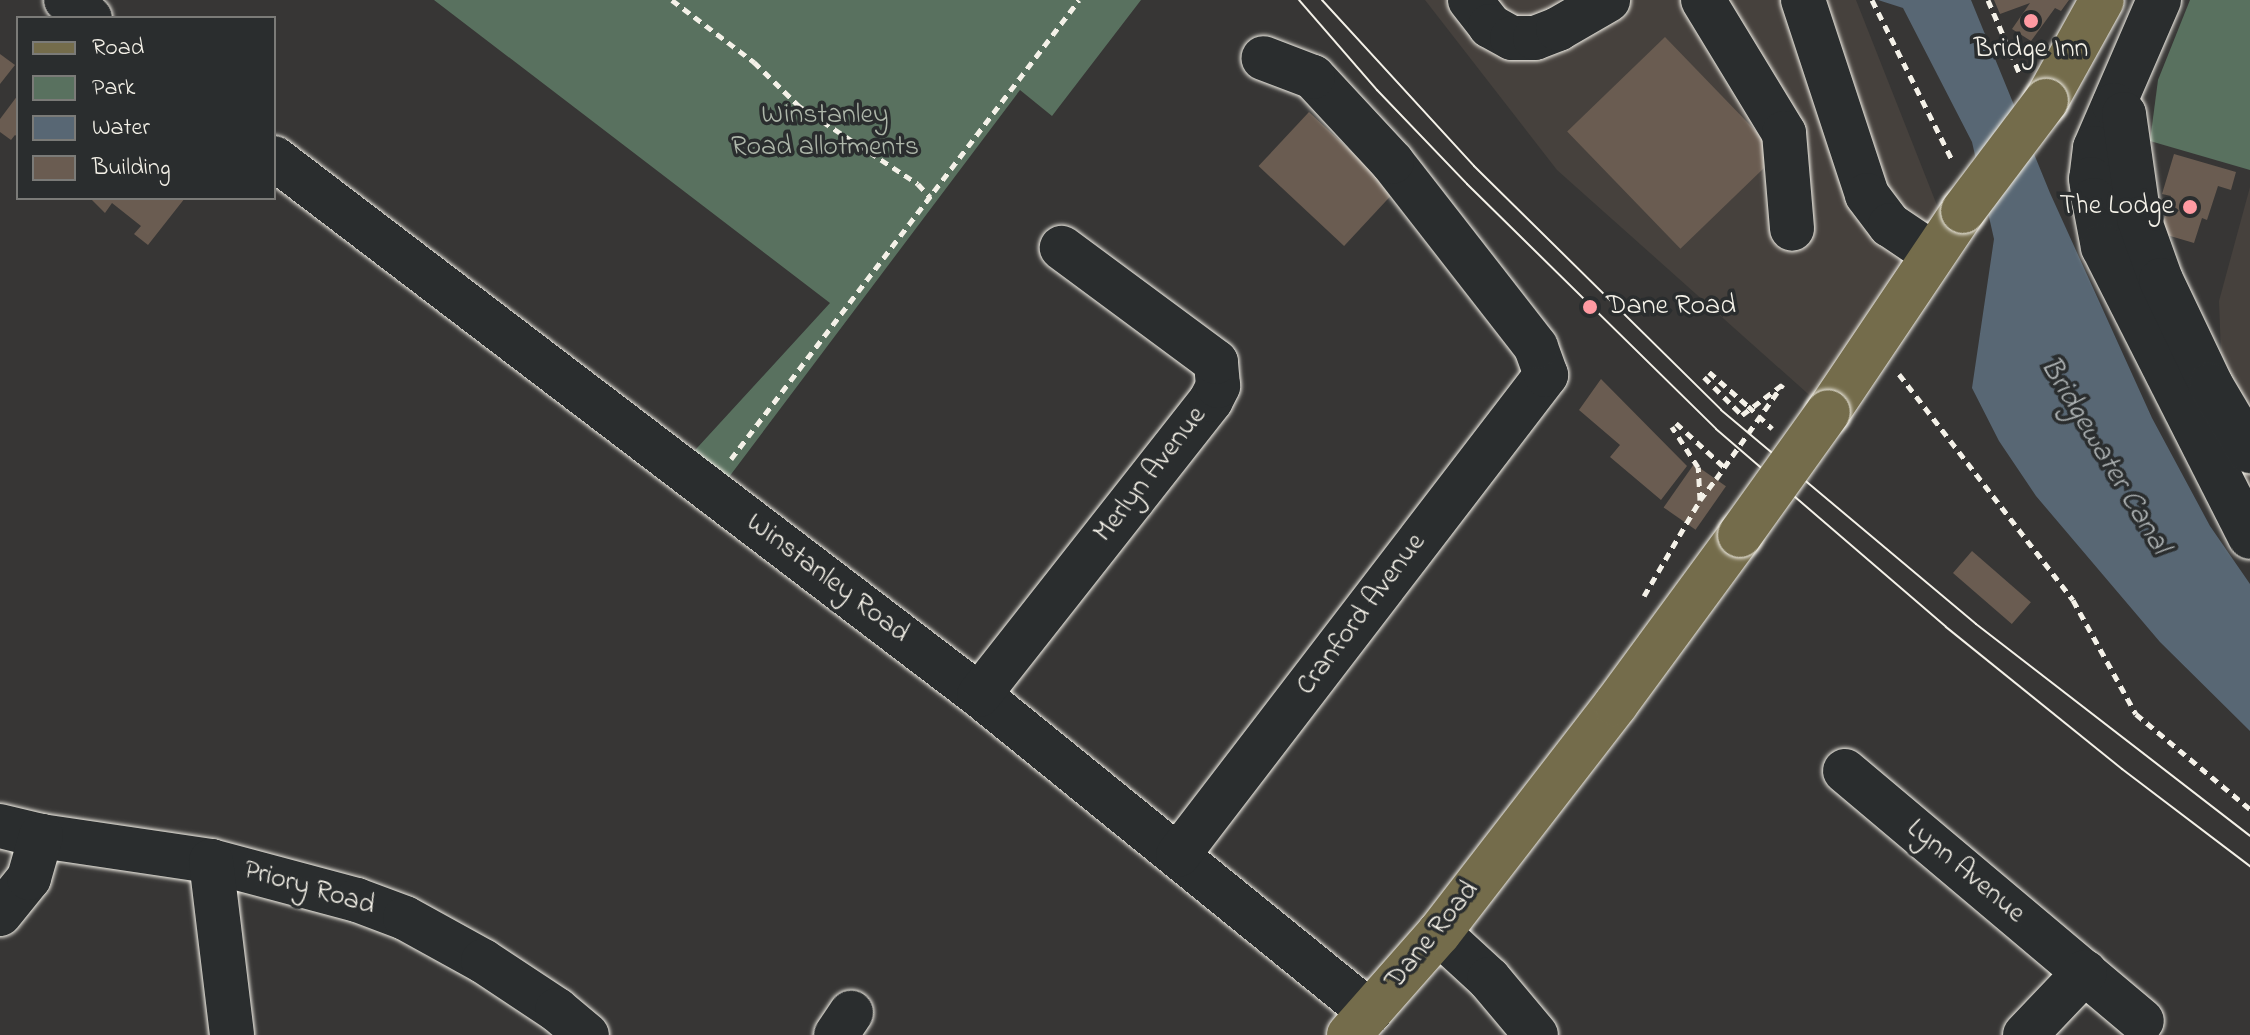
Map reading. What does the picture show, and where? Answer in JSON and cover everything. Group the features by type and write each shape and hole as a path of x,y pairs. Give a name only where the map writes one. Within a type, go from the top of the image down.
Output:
{"main road":[{"name":"Dane Road","path":"1360,1024 1439,933 1616,704 1740,535 1828,412 1933,254 1958,192 2046,101 2102,0"}],"street":[{"path":"66,0 87,16"},
{"path":"1470,0 1490,26 1512,38 1535,38 1558,29 1608,0"},
{"path":"1703,0 1784,133 1792,229"},
{"path":"1803,0 1867,195 1890,225 1933,254"},
{"path":"2159,0 2095,148 2091,179 2103,247 2250,536"},
{"name":"Cranford Avenue","path":"1178,855 1546,375 1536,347 1392,162 1313,77 1263,58"},
{"path":"2114,105 2124,114 2139,219 2161,280 2211,385 2250,451"},
{"name":"Winstanley Road","path":"276,160 979,695 1178,855 1360,1024"},
{"name":"Merlyn Avenue","path":"979,695 1211,400 1218,386 1216,362 1062,248"},
{"name":"Lynn Avenue","path":"1845,771 2142,1021"},
{"path":"0,914 29,878 20,831"},
{"name":"Priory Road","path":"20,831 211,861 296,882 405,918 483,961 557,1010 587,1035"},
{"path":"211,861 232,1035"},
{"path":"1439,933 1489,979 1536,1035"},
{"path":"2025,1035 2085,972"}],"path":[{"path":"672,0 754,62 799,106 918,184 930,197"},
{"path":"708,489 1079,0"},
{"path":"1872,0 1953,158 1958,192"},
{"path":"1988,0 2005,35"},
{"path":"1875,341 1980,483 2073,600 2136,714 2250,809"},
{"path":"1685,521 1783,384 1742,415 1706,375 1732,391 1748,406"},
{"path":"1700,500 1698,467 1674,425 1724,467"}],"shaded area":[{"path":"1425,0 1856,0 1942,218 1816,401 1557,170"},
{"path":"2250,187 2250,516 2222,380 2219,301"}],"green space":[{"name":"Winstanley Road allotments","path":"434,0 1141,0 1052,116 1020,90 726,481 686,460 830,303"},
{"path":"2190,0 2250,0 2250,170 2150,141 2158,80"}],"water":[{"name":"Bridgewater Canal","path":"1878,0 1971,0 2050,193 2152,418 2210,526 2250,584 2250,731 2160,642 2036,496 1999,441 1972,388 1994,239 1972,142 1903,8"}],"building":[{"name":"Bridge Inn","path":"1994,0 2069,0 2061,11 2055,8 2031,41 2012,29 2030,3 2000,14"},
{"path":"1665,37 1778,154 1680,249 1567,131"},
{"path":"0,54 15,65 0,84"},
{"path":"16,98 16,136 11,140 0,132 0,119"},
{"path":"1309,112 1395,192 1344,246 1259,166"},
{"name":"The Lodge","path":"2174,154 2236,172 2231,190 2218,186 2207,220 2202,218 2194,243 2160,233 2171,196 2162,194"},
{"path":"92,200 183,200 148,245 134,234 141,226 112,203 105,213"},
{"path":"1601,379 1687,466 1661,500 1610,457 1620,445 1579,410"},
{"path":"1694,464 1726,486 1696,530 1664,507"},
{"path":"1972,551 2031,602 2012,624 1953,573"}],"tram line":[{"path":"1299,0 1377,90 1467,184 1716,429 1946,627 2122,769 2250,866"},
{"path":"1322,0 1474,166 1721,410 1976,624 2250,836"}],"place":[{"name":"Bridge Inn","path":"2031,21"},
{"name":"The Lodge","path":"2190,207"},
{"name":"Dane Road","path":"1590,307"}]}
